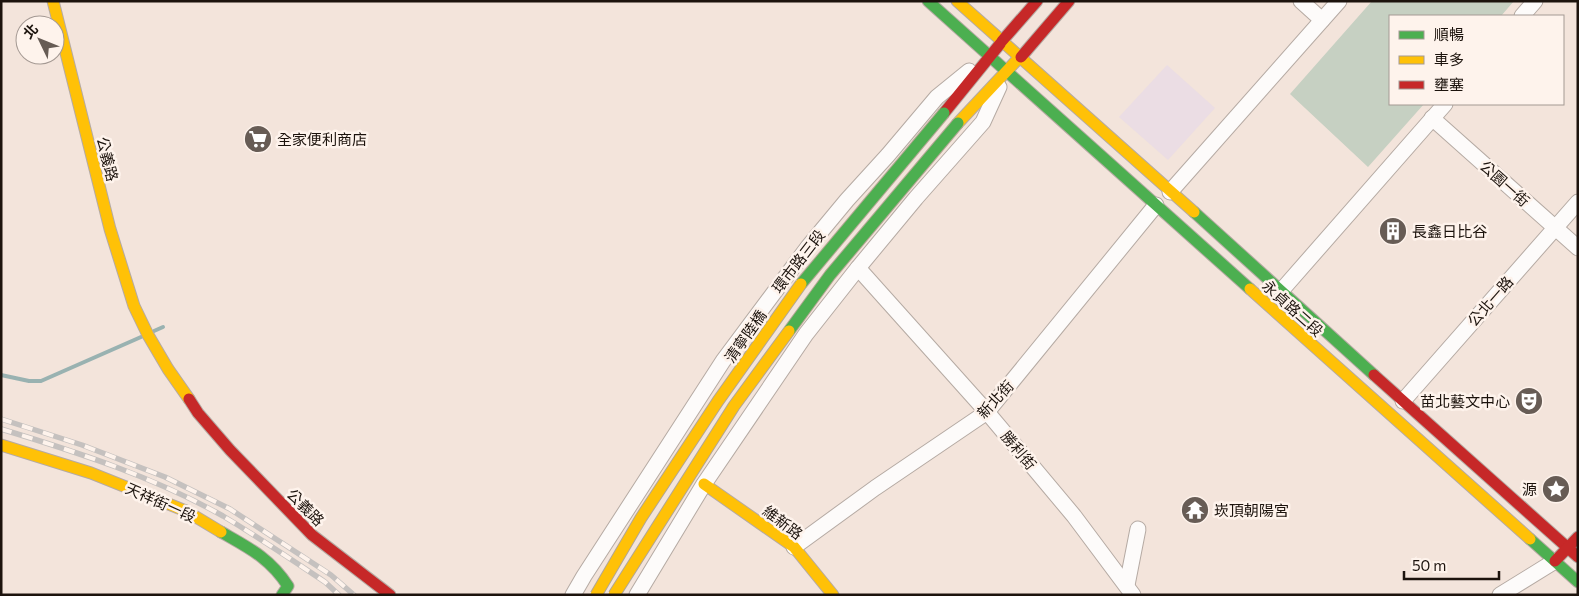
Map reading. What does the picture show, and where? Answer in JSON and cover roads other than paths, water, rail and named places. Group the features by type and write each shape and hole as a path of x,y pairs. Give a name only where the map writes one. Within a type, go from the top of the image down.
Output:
{"main road":[{"name":"公義路","path":"53,1 110,229 134,306 153,344 198,413 290,514 328,548 390,595"},
{"name":"永貞路二段","path":"928,1 1578,582"},
{"name":"永貞路二段","path":"957,1 1578,557"},
{"name":"清寧陸橋","path":"596,595 641,518 718,401 793,294 990,55 1037,1"},
{"path":"614,595 734,406 807,306 958,123 1006,70 1021,57 1069,1"},
{"path":"1327,358 1340,344"},
{"name":"天祥街一段","path":"1,445 92,473 186,511 260,555 278,571 290,592"},
{"name":"維新路","path":"704,484 794,547 833,595"},
{"path":"1555,561 1578,537"}],"street":[{"path":"1301,1 1322,20"},
{"path":"1170,192 1339,1"},
{"path":"1523,15 1535,1"},
{"name":"環市路三段","path":"573,595 729,353 808,247 846,200 937,97 990,55"},
{"path":"637,595 704,484 806,334 916,198 983,122 1006,70"},
{"path":"1281,291 1444,105"},
{"name":"公園一街","path":"1432,118 1578,248"},
{"name":"公北一路","path":"1403,402 1578,202"},
{"name":"新北街","path":"794,547 875,488 987,412 1156,206"},
{"name":"勝利街","path":"858,268 987,412 1074,516 1130,590"},
{"path":"693,407 737,435"},
{"path":"1130,590 1138,529"},
{"path":"1500,595 1555,561"}],"waterway":[{"path":"154,331 163,327"},
{"path":"1,375 29,381 41,381 141,337"}],"railway":[{"path":"1,419 82,445 165,477 230,509 331,575 354,595"},
{"path":"1,429 142,477 197,502 275,549 325,582 339,595"}],"place":[{"name":"全家便利商店","path":"258,139"},
{"name":"長鑫日比谷","path":"1393,231"},
{"name":"苗北藝文中心","path":"1529,401"},
{"name":"源","path":"1556,489"},
{"name":"崁頂朝陽宮","path":"1195,510"}]}
